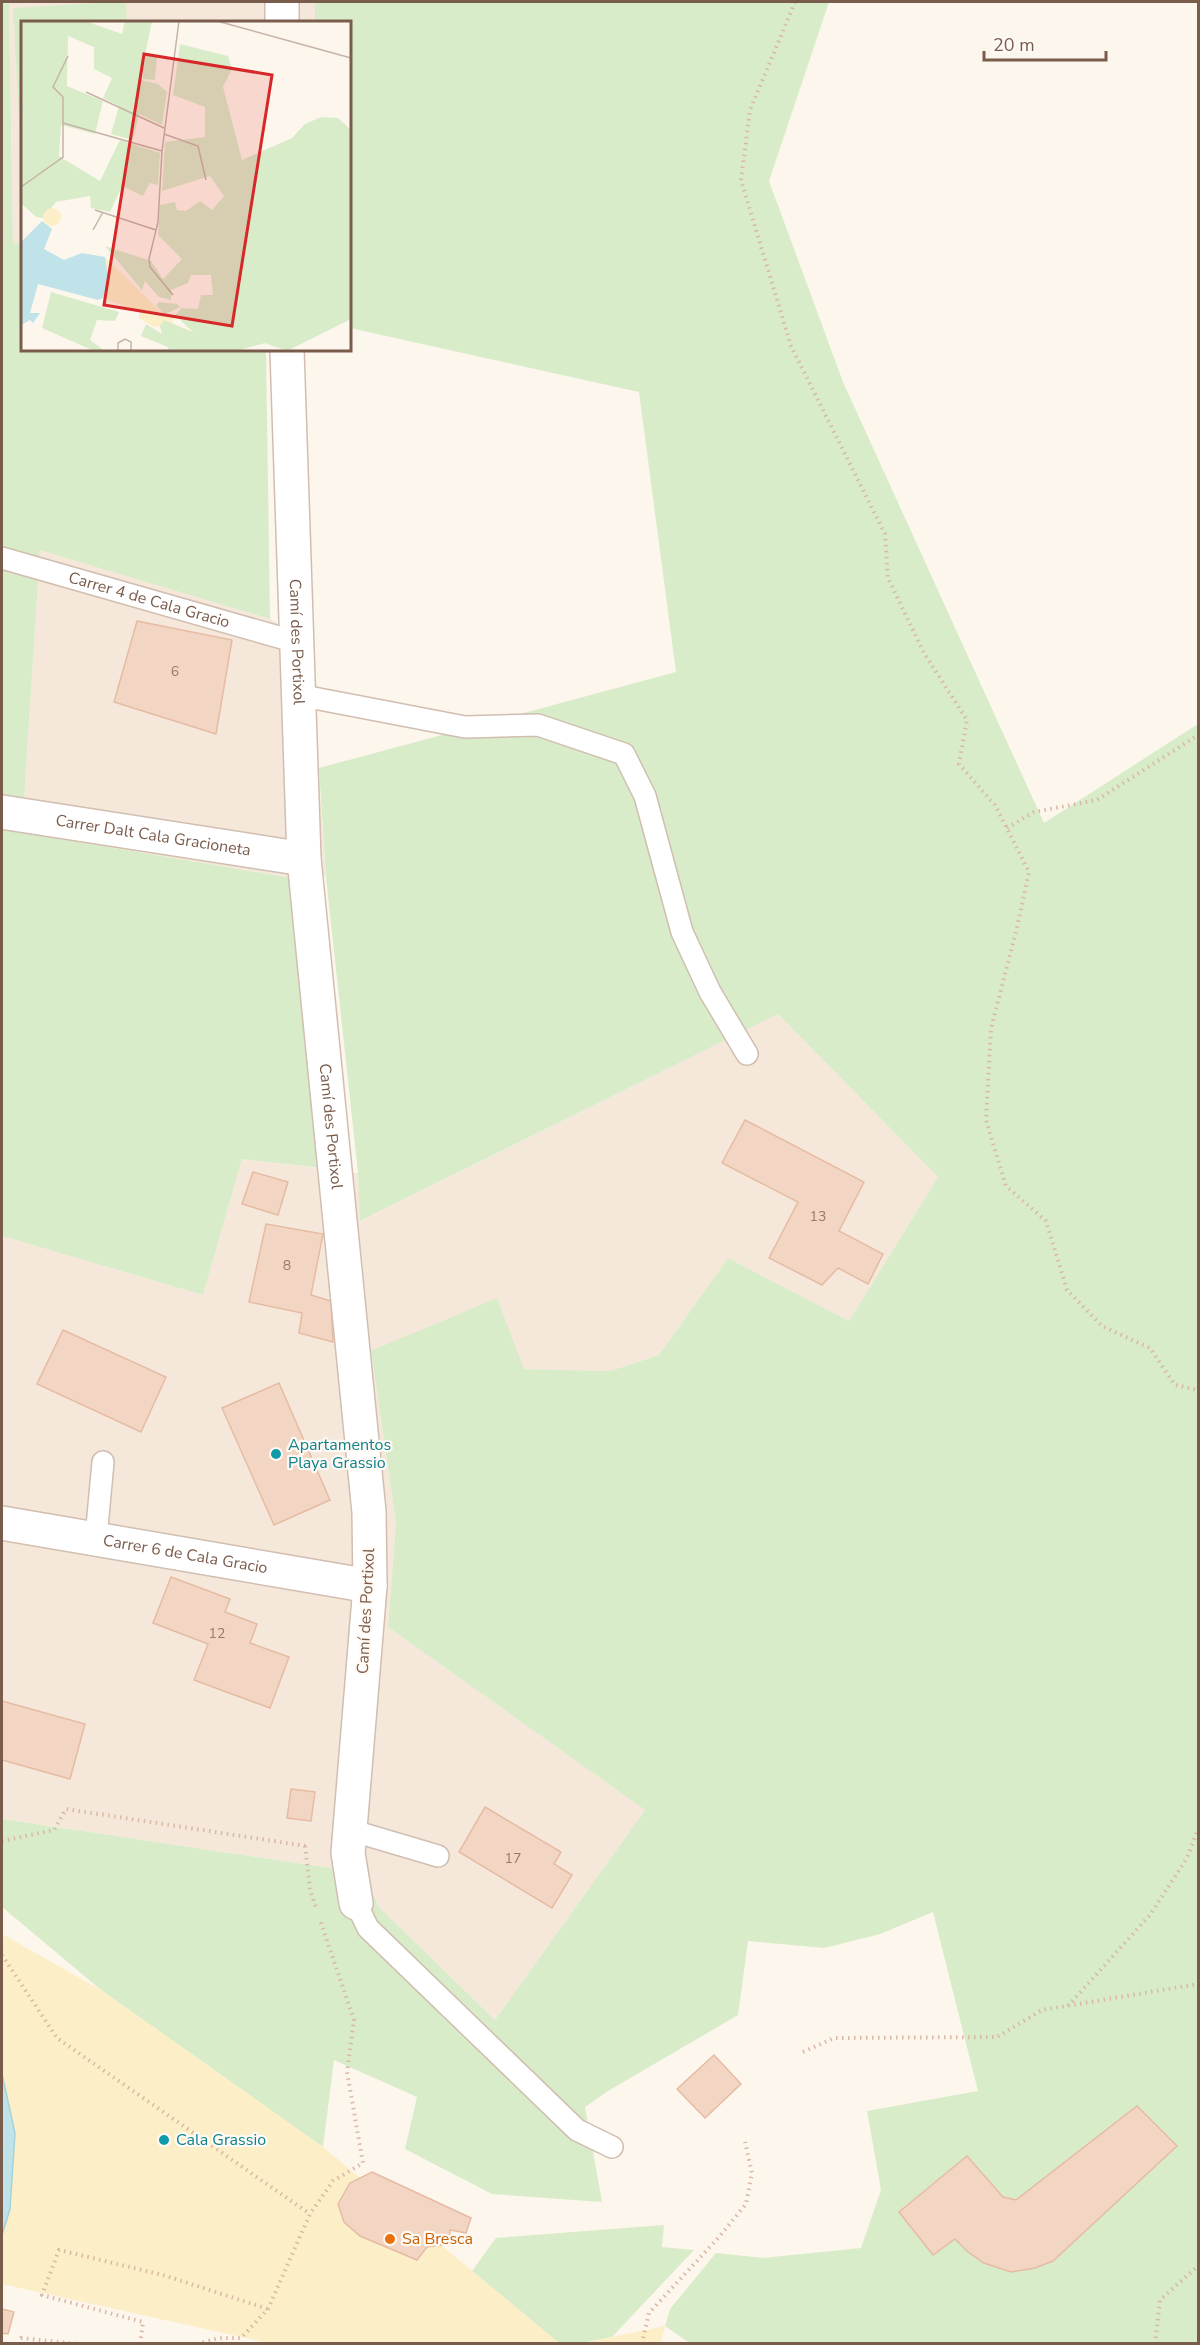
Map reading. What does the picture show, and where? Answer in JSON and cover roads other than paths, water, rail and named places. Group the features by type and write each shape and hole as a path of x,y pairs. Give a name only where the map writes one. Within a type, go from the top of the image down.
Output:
{"street":[{"path":"282,2 282,21"},
{"name":"Camí des Portixol","path":"287,351 304,859 369,1512 370,1586 349,1842 356,1903"},
{"name":"Carrer Dalt Cala Gracioneta","path":"2,812 304,859"},
{"name":"Carrer 6 de Cala Gracio","path":"2,1522 370,1586"}],"lane":[{"name":"Carrer 4 de Cala Gracio","path":"2,558 296,642"},
{"path":"298,695 465,727 538,725 624,754 645,796 682,932 710,992 747,1054"},
{"path":"96,1538 103,1462"},
{"path":"349,1842 438,1856"},
{"path":"356,1903 368,1928 578,2130 612,2147"}],"water":[{"path":"2,2074 15,2133 10,2209 2,2235"}],"place":[{"name":"Apartamentos Playa Grassio","path":"276,1454"},
{"name":"Cala Grassio","path":"164,2140"},
{"name":"Sa Bresca","path":"390,2239"}]}
